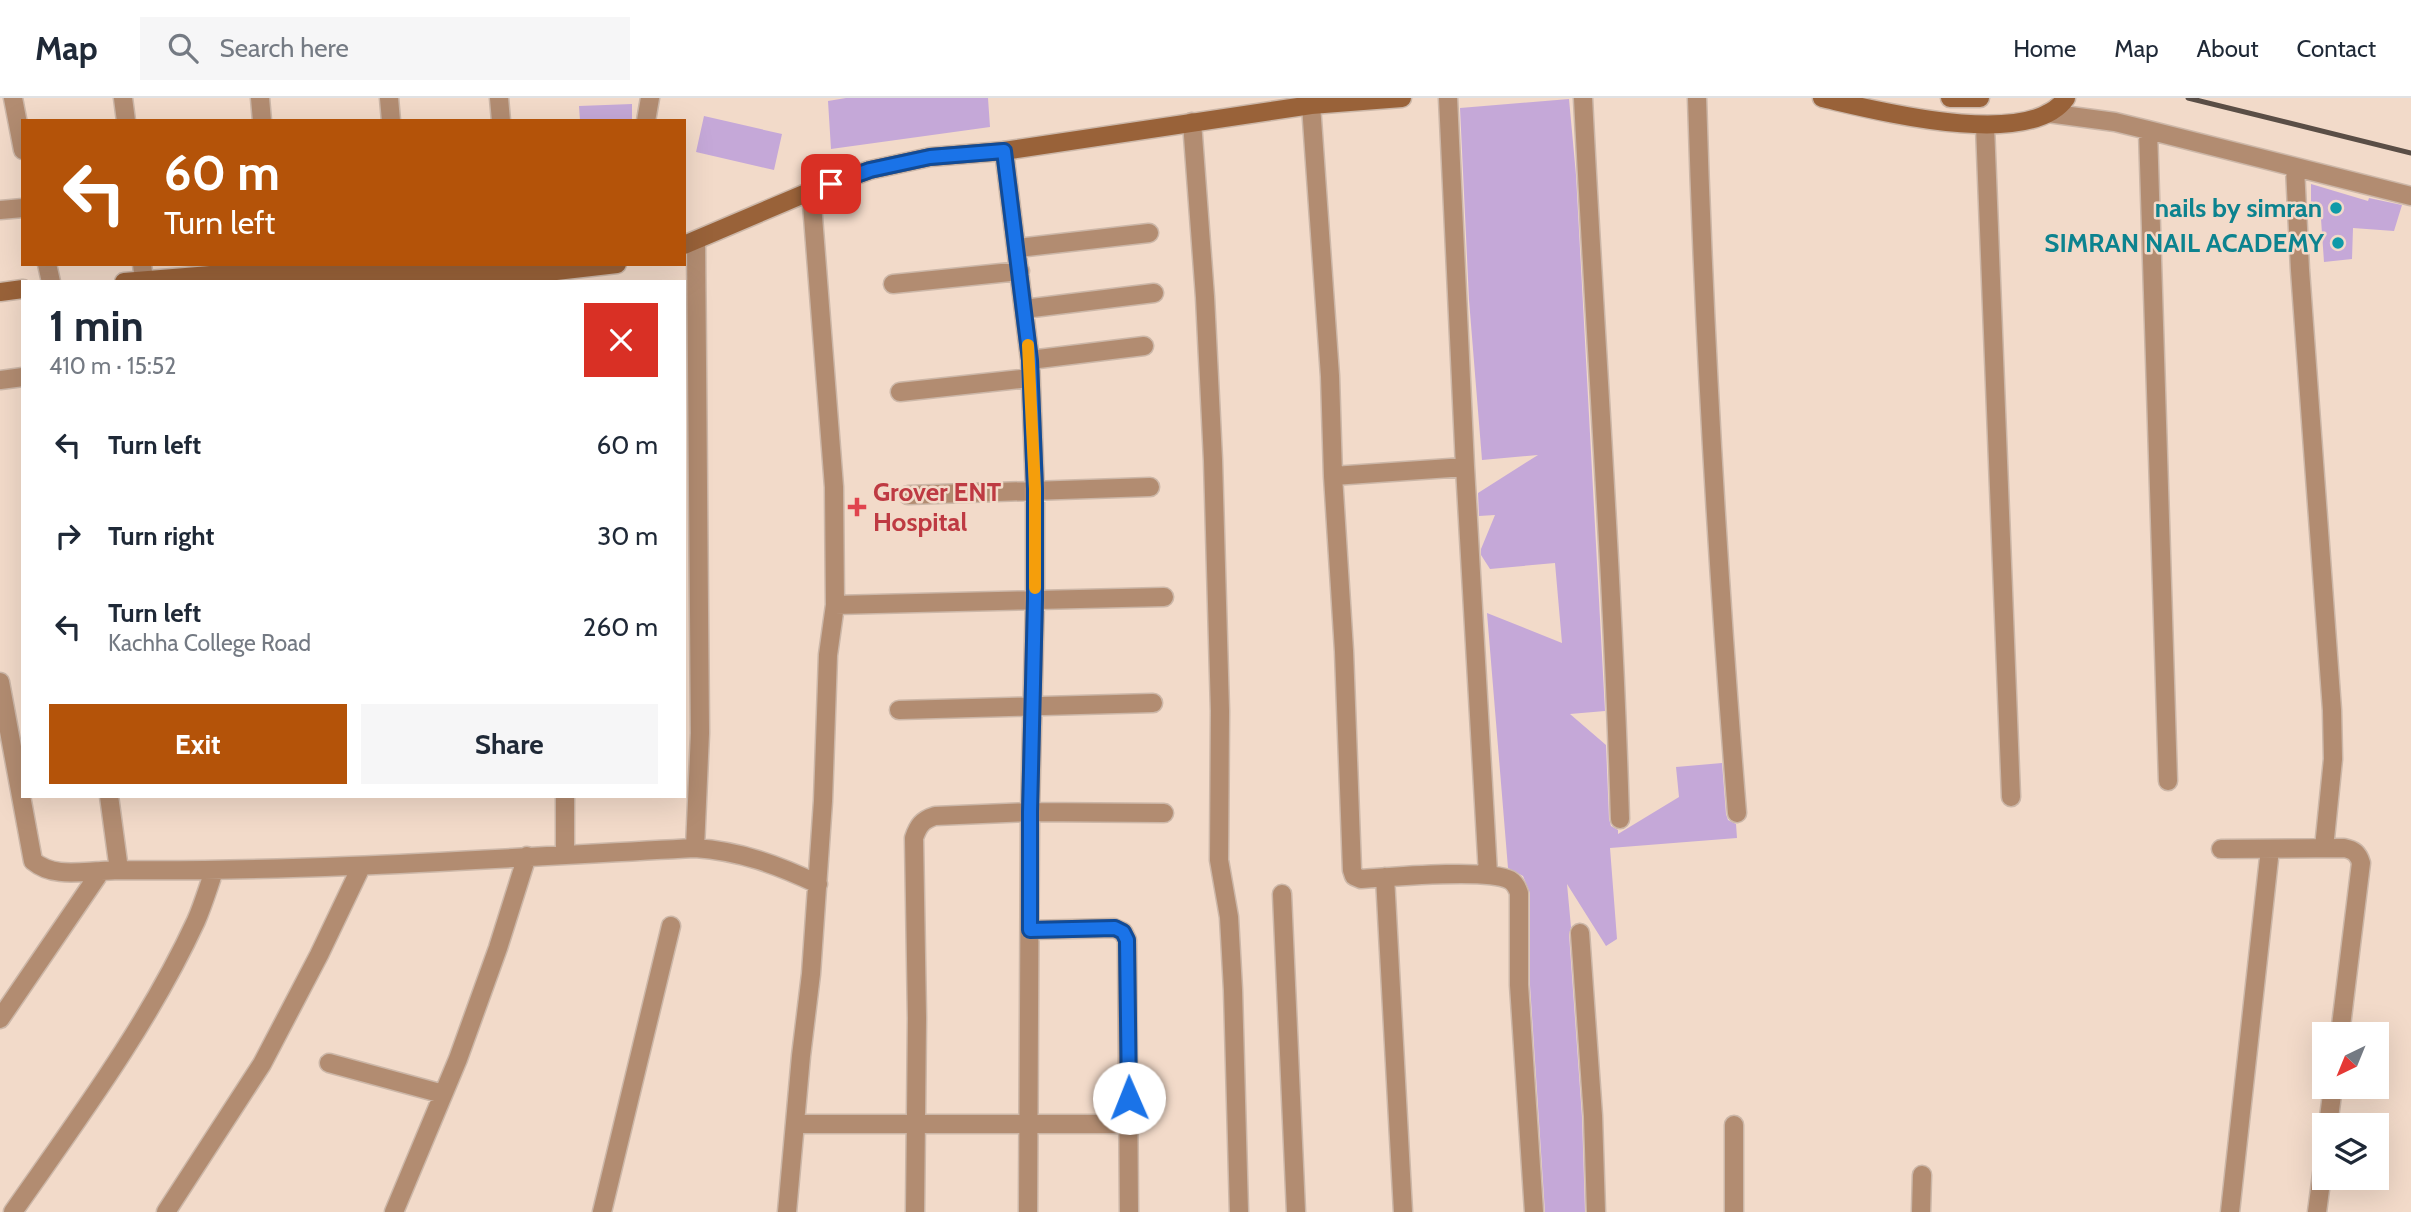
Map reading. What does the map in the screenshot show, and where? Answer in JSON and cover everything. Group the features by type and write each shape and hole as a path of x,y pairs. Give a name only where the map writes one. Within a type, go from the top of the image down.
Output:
{"street":[{"path":"13,98 21,140"},
{"path":"123,98 126,119"},
{"path":"260,98 262,119"},
{"path":"389,98 391,119"},
{"path":"499,98 501,119"},
{"path":"646,119 650,98"},
{"path":"695,848 700,720 690,243 811,191 870,170 930,157 1004,151 1311,105 1402,98"},
{"path":"1448,98 1488,874"},
{"path":"1583,98 1611,596 1620,819"},
{"path":"1697,98 1702,253 1720,583 1737,813"},
{"path":"1822,98 1947,123 1985,126 2048,113 2115,122 2411,196"},
{"path":"1950,98 1980,98"},
{"path":"2048,113 2061,105 2066,98"},
{"path":"1311,105 1330,376 1352,870 1354,876 1361,879 1488,874 1511,880 1516,886 1519,893 1519,997 1534,1212"},
{"path":"1192,122 1205,297 1213,460 1219,673 1219,860 1229,917 1233,990 1238,1212"},
{"path":"1985,126 2011,797"},
{"path":"2148,130 2168,781"},
{"path":"1004,151 1018,248 1030,369 1035,489 1028,1212"},
{"path":"2295,168 2332,710 2333,759 2324,848"},
{"path":"787,1212 811,974 818,884 828,655 835,605 834,487 811,191"},
{"path":"0,210 21,208"},
{"path":"1018,248 1149,233"},
{"path":"143,272 248,277 275,268 296,277 512,268 556,276 607,266"},
{"path":"893,284 1020,271"},
{"path":"0,292 21,289"},
{"path":"1024,309 1154,293"},
{"path":"900,392 1144,346"},
{"path":"0,380 21,377"},
{"path":"1333,475 1465,467"},
{"path":"908,495 1150,487"},
{"path":"835,605 1164,597"},
{"path":"0,682 21,796"},
{"path":"899,710 1153,703"},
{"path":"21,798 33,861 42,869 54,872 361,867 695,848 722,850 754,858 818,884"},
{"path":"0,1019 110,870 109,798"},
{"path":"565,798 565,854"},
{"path":"915,1212 914,838 918,827 934,816 1030,812 1164,813"},
{"path":"2221,849 2324,848 2353,850 2358,855 2361,863 2341,1022"},
{"path":"2230,1212 2270,849"},
{"path":"394,1212 443,1094 498,948 527,856"},
{"path":"166,1212 262,1064 361,867"},
{"path":"13,1212 67,1135 173,969 197,918 214,871"},
{"path":"1385,877 1403,1212"},
{"path":"1282,894 1296,1212"},
{"path":"602,1212 671,926"},
{"path":"1030,930 1115,928 1123,932 1127,940 1129,1212"},
{"path":"1580,933 1597,1212"},
{"path":"330,1063 443,1094"},
{"path":"795,1124 1129,1124"},
{"path":"1734,1125 1734,1212"},
{"path":"1922,1175 1922,1212"},
{"path":"2317,1212 2320,1190"}],"building":[{"path":"846,98 988,98 990,127 831,149 828,101"},
{"path":"1569,99 1576,175 1605,711 1570,714 1606,745 1609,819 1618,834 1679,797 1676,767 1722,763 1726,814 1728,820 1736,824 1737,838 1610,848 1617,939 1606,946 1567,884 1582,1117 1585,1212 1545,1212 1530,985 1530,893 1523,876 1508,868 1487,613 1562,643 1555,563 1490,569 1481,555 1495,515 1479,516 1478,493 1538,455 1482,460 1469,300 1460,108"},
{"path":"632,104 632,119 580,119 579,106"},
{"path":"704,116 782,134 774,170 696,152"},
{"path":"2311,184 2368,201 2369,198 2402,205 2394,231 2353,228 2352,259 2324,262 2321,219 2311,217"}],"railway":[{"path":"2188,98 2411,153"}],"slow traffic":[{"path":"1028,345 1035,489 1035,588"}],"place":[{"name":"nails by simran","path":"2336,208"},
{"name":"SIMRAN NAIL ACADEMY","path":"2338,243"},
{"name":"Grover ENT Hospital","path":"857,507"}],"route":[{"path":"831,184 870,170 930,157 1004,151 1030,360 1035,489 1030,930 1115,928 1123,932 1127,940 1129,1098"}]}
